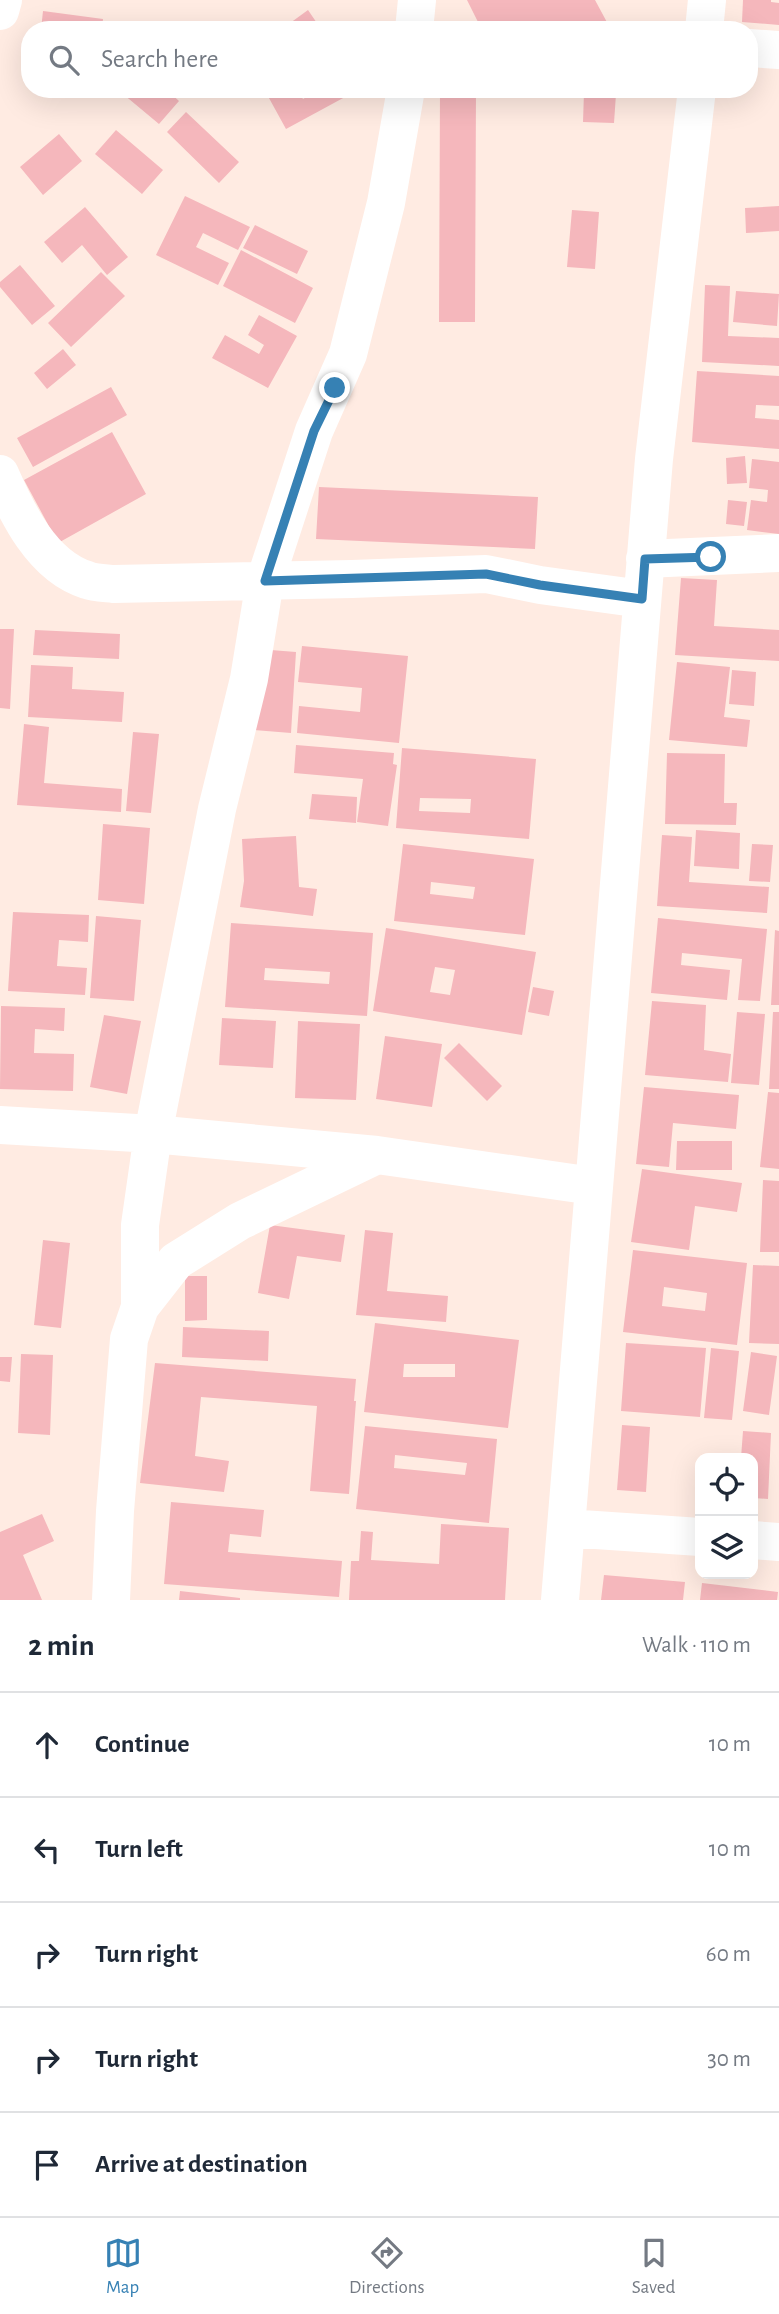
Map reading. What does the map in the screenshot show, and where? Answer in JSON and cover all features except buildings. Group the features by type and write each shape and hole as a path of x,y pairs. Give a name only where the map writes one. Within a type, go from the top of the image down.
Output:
{"street":[{"path":"0,11 3,0"},
{"path":"415,21 417,0"},
{"path":"705,21 707,0"},
{"path":"758,49 779,50"},
{"path":"111,1600 115,1511 129,1339 140,1307 140,1225 153,1134 217,809 249,679 265,581 314,431 348,354 386,203 404,98"},
{"path":"560,1600 645,559 668,329 696,98"},
{"path":"0,474 18,515 46,551 60,566 86,580 114,584 486,574 540,585 642,599"},
{"path":"645,559 779,553"},
{"path":"0,1125 153,1134 377,1155 593,1186"},
{"path":"140,1307 176,1261 240,1222 377,1155"},
{"path":"566,1528 695,1537"},
{"path":"758,1540 779,1542"}],"route":[{"path":"335,388 314,431 265,581 486,574 540,585 642,599 645,559 711,557"}]}
